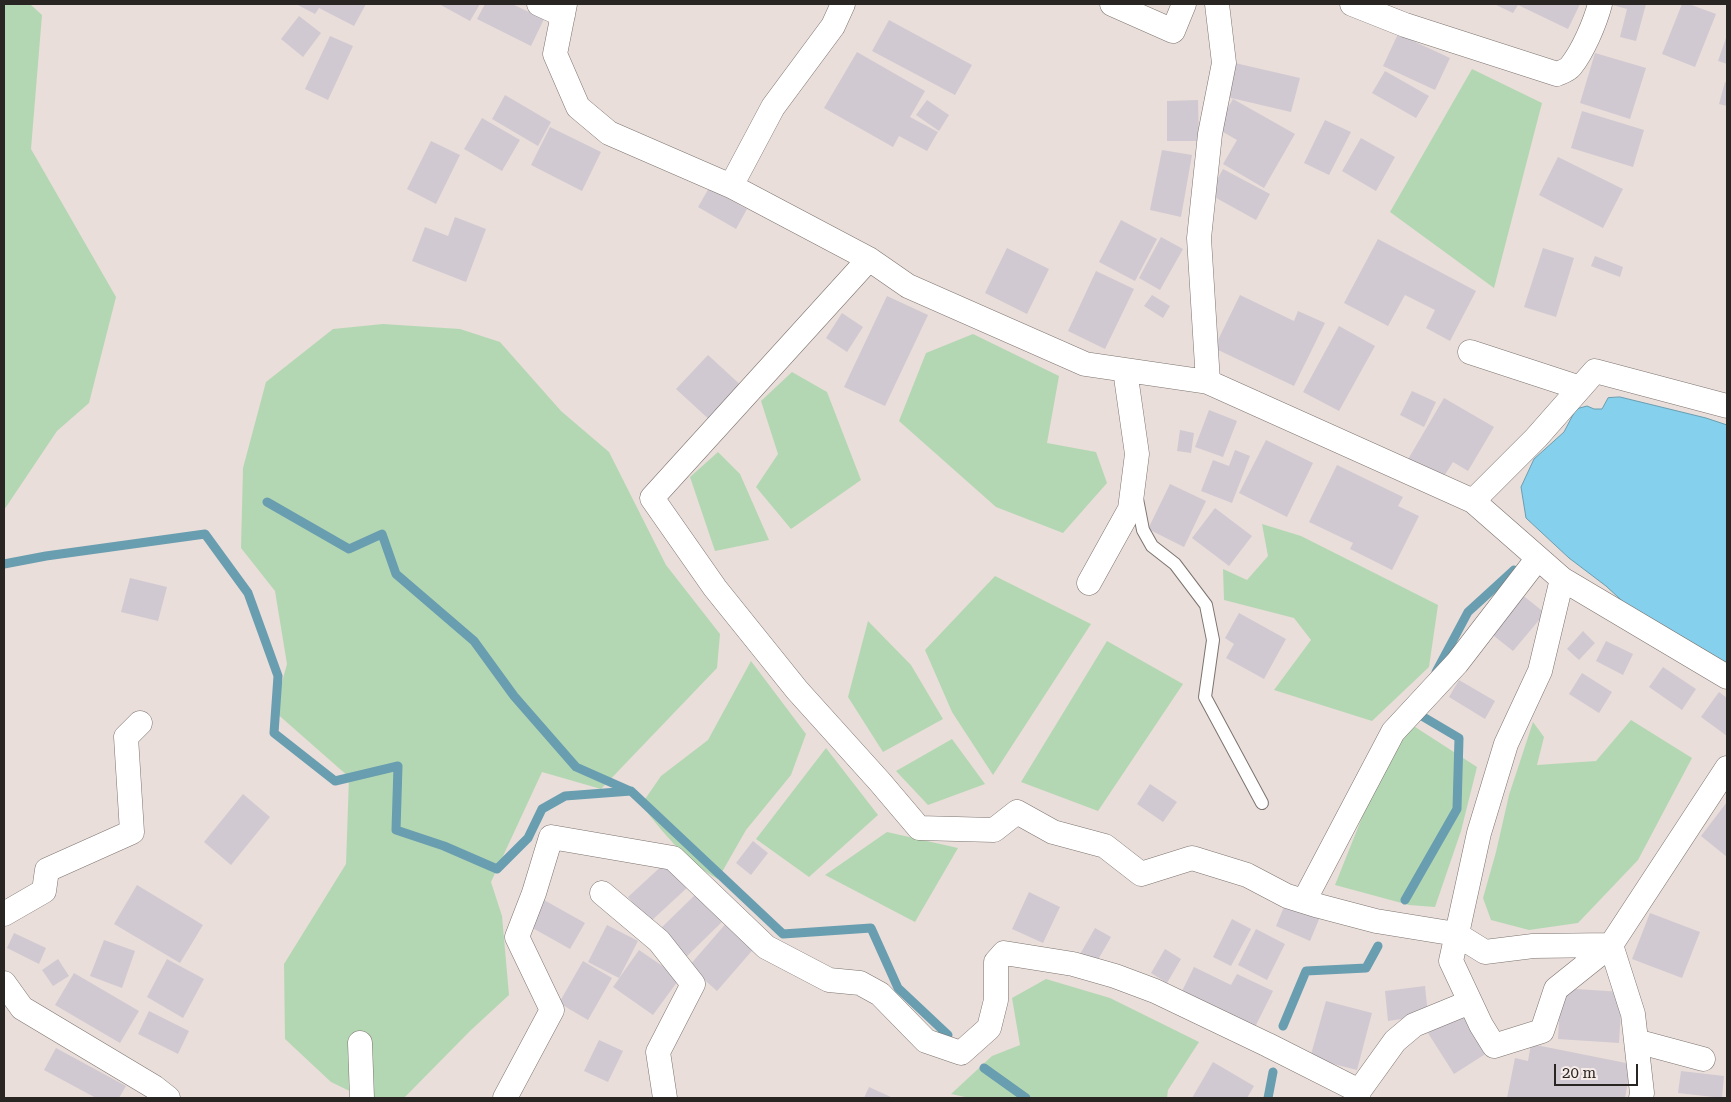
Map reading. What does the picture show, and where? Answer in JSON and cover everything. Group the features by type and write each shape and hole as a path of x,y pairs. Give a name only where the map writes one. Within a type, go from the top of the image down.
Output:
{"street":[{"path":"539,4 564,10 555,54 578,107 609,133 731,186 869,260 908,286 1084,364 1208,382 1473,501 1562,579 1727,677"},
{"path":"731,186 773,107 833,26 843,4"},
{"path":"1112,4 1173,31 1184,4"},
{"path":"1208,382 1199,238 1210,134 1224,63 1217,4"},
{"path":"1352,4 1405,25 1557,74 1570,68 1581,51 1600,4"},
{"path":"869,260 652,498 715,588 796,690 919,828 994,830 1017,812 1053,832 1105,846 1141,874 1192,858 1247,875 1286,896 1376,921 1456,934 1485,952 1534,946 1611,945"},
{"path":"1470,352 1580,388"},
{"path":"1090,582 1130,509 1137,454 1125,370"},
{"path":"1473,501 1536,438 1595,371 1727,406"},
{"path":"1304,901 1393,732 1457,663 1538,558"},
{"path":"1562,579 1540,671 1506,744 1479,833 1451,961 1481,1025 1494,1046 1542,1031 1556,989 1611,945 1727,768"},
{"path":"4,914 44,890 47,870 132,832 126,737 140,723"},
{"path":"505,1098 552,1010 517,937 534,893 551,837 673,858 766,946 829,980 860,983 880,994 926,1041 961,1053 989,1028 996,1000 996,962 1004,953 1073,964 1115,976 1155,991 1268,1045 1359,1095 1395,1041 1414,1025 1470,1002"},
{"path":"602,893 659,941 693,984 658,1052 665,1098"},
{"path":"1611,945 1633,1014 1641,1098"},
{"path":"4,983 22,1008 154,1087 168,1098"},
{"path":"1636,1041 1704,1060"},
{"path":"360,1043 362,1098"}],"lane":[{"path":"1134,482 1143,530 1147,538 1152,546 1175,564 1206,605 1213,640 1205,697 1262,804"}],"green space":[{"path":"4,4 30,4 42,15 31,149 116,297 89,403 57,431 4,510"},
{"path":"1472,69 1542,103 1494,288 1390,212"},
{"path":"383,324 460,329 500,342 561,411 609,452 666,565 720,634 717,668 601,789 542,772 491,882 502,916 509,995 470,1031 404,1098 364,1098 331,1082 285,1039 284,964 346,864 349,777 274,711 287,664 275,591 241,548 243,468 266,382 333,329"},
{"path":"973,334 1059,376 1047,443 1096,452 1107,483 1063,533 996,507 899,421 926,353"},
{"path":"792,372 827,392 861,480 791,529 756,487 778,454 761,401"},
{"path":"718,452 740,474 769,540 715,551 690,477"},
{"path":"1262,524 1301,536 1438,605 1429,667 1372,721 1274,690 1311,640 1294,618 1224,600 1223,569 1247,580 1268,556"},
{"path":"995,576 1091,624 993,775 952,712 925,650"},
{"path":"868,621 911,665 943,719 883,752 848,697"},
{"path":"1107,641 1183,684 1098,811 1021,782"},
{"path":"751,661 806,734 791,775 746,830 718,879 706,872 686,855 641,805 661,776 708,740"},
{"path":"1631,720 1692,758 1638,860 1578,923 1529,930 1491,920 1483,898 1509,795 1533,722 1544,737 1537,765 1596,761"},
{"path":"1409,723 1477,767 1461,831 1435,907 1409,905 1335,885 1365,810"},
{"path":"952,739 985,784 928,805 896,771"},
{"path":"826,748 878,815 809,877 756,839"},
{"path":"887,832 958,848 915,922 825,875"},
{"path":"1046,979 1110,998 1199,1042 1168,1090 1167,1098 970,1098 951,1094 992,1056 1020,1045 1012,998"}],"water":[{"path":"1620,397 1727,425 1727,664 1644,621 1606,586 1569,558 1526,518 1521,487 1534,459 1564,432 1576,409 1587,406 1594,409 1602,409 1608,398"}],"building":[{"path":"296,4 366,4 354,26 319,8 315,14"},
{"path":"439,4 480,4 470,21"},
{"path":"485,4 512,4 544,19 531,46 477,19"},
{"path":"1494,4 1580,4 1568,29 1518,5 1513,13"},
{"path":"1609,4 1646,4 1636,41 1620,37 1627,9"},
{"path":"1682,4 1689,4 1716,14 1695,67 1662,54"},
{"path":"299,16 321,33 303,57 281,39"},
{"path":"889,20 972,65 955,95 872,51"},
{"path":"1398,34 1450,58 1435,90 1383,66"},
{"path":"1727,35 1727,64 1718,61"},
{"path":"330,36 353,46 328,100 305,89"},
{"path":"857,52 925,91 910,117 938,132 927,151 899,136 893,147 824,108"},
{"path":"1595,53 1646,68 1630,119 1580,103"},
{"path":"1235,63 1300,78 1291,112 1227,97"},
{"path":"1385,71 1429,96 1416,118 1372,93"},
{"path":"1725,82 1727,83 1727,106 1719,104"},
{"path":"505,95 551,122 538,146 492,119"},
{"path":"1233,99 1295,134 1264,188 1223,164 1237,140 1216,128"},
{"path":"927,100 949,115 939,131 916,115"},
{"path":"1198,100 1199,141 1167,141 1167,101"},
{"path":"1582,111 1644,130 1633,167 1571,148"},
{"path":"482,118 520,140 502,171 464,149"},
{"path":"1325,120 1351,132 1329,175 1304,163"},
{"path":"550,127 601,152 582,191 531,165"},
{"path":"1361,138 1395,157 1376,191 1342,171"},
{"path":"431,141 460,155 436,204 407,189"},
{"path":"1162,150 1192,155 1181,217 1150,210"},
{"path":"1558,157 1623,189 1603,228 1539,195"},
{"path":"1223,169 1270,194 1256,220 1209,194"},
{"path":"709,188 747,209 736,229 698,207"},
{"path":"455,217 486,229 466,282 412,261 425,227 448,236"},
{"path":"1121,220 1157,239 1135,281 1099,262"},
{"path":"1161,237 1183,249 1160,290 1139,278"},
{"path":"1378,239 1476,291 1450,341 1426,328 1435,310 1405,295 1388,326 1344,303"},
{"path":"1007,248 1049,269 1027,314 985,293"},
{"path":"1543,248 1574,258 1556,317 1524,307"},
{"path":"1595,256 1623,267 1620,277 1591,266"},
{"path":"1096,271 1134,289 1105,349 1068,331"},
{"path":"1152,295 1170,306 1163,318 1144,306"},
{"path":"1240,295 1294,321 1298,311 1325,323 1294,386 1214,348"},
{"path":"887,296 928,315 885,406 844,387"},
{"path":"842,313 863,327 847,352 826,338"},
{"path":"1339,326 1375,346 1339,411 1303,392"},
{"path":"708,355 745,389 713,423 676,389"},
{"path":"1412,391 1436,402 1424,427 1400,415"},
{"path":"1444,398 1494,427 1468,471 1453,462 1441,481 1407,461"},
{"path":"1209,410 1237,421 1223,457 1195,447"},
{"path":"1180,430 1194,433 1191,453 1177,451"},
{"path":"1266,440 1313,463 1287,517 1239,493"},
{"path":"1235,450 1250,456 1232,503 1201,491 1213,460 1229,466"},
{"path":"1337,465 1403,497 1398,506 1419,516 1392,570 1350,549 1353,543 1309,522"},
{"path":"1170,484 1206,501 1184,547 1148,529"},
{"path":"1215,508 1252,536 1229,566 1192,538"},
{"path":"130,578 167,587 158,621 121,612"},
{"path":"1521,594 1545,613 1513,651 1489,632"},
{"path":"1239,613 1286,639 1264,679 1226,658 1234,644 1225,638"},
{"path":"1583,631 1595,643 1579,660 1567,649"},
{"path":"1606,641 1633,654 1623,675 1596,661"},
{"path":"1663,667 1696,689 1682,710 1649,687"},
{"path":"1582,673 1612,692 1599,713 1569,694"},
{"path":"1459,680 1495,701 1485,719 1449,697"},
{"path":"1719,692 1727,698 1727,736 1701,717"},
{"path":"1150,784 1177,802 1163,822 1137,804"},
{"path":"243,794 270,817 231,865 204,842"},
{"path":"1727,802 1727,857 1701,836"},
{"path":"753,841 768,853 751,875 736,863"},
{"path":"667,861 689,886 650,922 628,897"},
{"path":"137,885 203,925 180,963 114,924"},
{"path":"699,891 725,919 685,958 659,930"},
{"path":"1029,892 1060,907 1043,943 1012,929"},
{"path":"544,900 585,923 570,949 529,926"},
{"path":"1286,902 1320,917 1310,941 1276,926"},
{"path":"1650,913 1700,932 1682,978 1632,959"},
{"path":"1232,919 1251,929 1231,966 1213,957"},
{"path":"729,920 757,945 717,991 689,966"},
{"path":"607,925 638,941 619,978 588,962"},
{"path":"1095,928 1111,937 1095,965 1079,956"},
{"path":"1256,929 1285,944 1267,980 1238,965"},
{"path":"14,933 46,948 39,964 7,948"},
{"path":"104,940 135,951 122,988 90,976"},
{"path":"1165,949 1181,959 1167,983 1151,973"},
{"path":"639,950 680,978 653,1015 613,987"},
{"path":"58,959 69,976 53,986 42,970"},
{"path":"167,959 204,979 183,1018 147,997"},
{"path":"583,961 612,978 588,1020 559,1003"},
{"path":"1194,967 1231,985 1237,974 1273,991 1253,1031 1180,995"},
{"path":"74,973 139,1011 120,1043 55,1005"},
{"path":"1425,986 1428,1015 1388,1021 1385,991"},
{"path":"1561,988 1622,992 1619,1043 1558,1039"},
{"path":"1326,1001 1372,1013 1357,1070 1310,1058"},
{"path":"149,1011 189,1031 178,1054 138,1034"},
{"path":"1461,1012 1487,1053 1454,1074 1428,1033"},
{"path":"599,1040 623,1051 608,1082 584,1071"},
{"path":"1531,1044 1631,1064 1625,1098 1507,1098 1515,1058 1528,1061"},
{"path":"56,1048 126,1086 119,1098 96,1098 44,1070"},
{"path":"1213,1062 1254,1086 1247,1098 1192,1098"},
{"path":"1681,1071 1724,1076 1722,1098 1678,1093"},
{"path":"869,1087 893,1098 864,1098"}],"waterway":[{"path":"267,502 349,549 382,534 396,574 474,641 514,696 576,767 628,790"},
{"path":"4,564 46,556 205,534 248,593 278,676 274,733 335,781 398,766 396,830 444,846 497,869 528,838 542,809 565,796 631,791 783,934 871,928 898,988 948,1035"},
{"path":"1436,672 1468,612 1514,570"},
{"path":"1405,900 1457,809 1459,738 1415,712"},
{"path":"1283,1026 1306,971 1366,968 1378,946"},
{"path":"984,1068 1026,1098"},
{"path":"1268,1098 1273,1072"}]}
